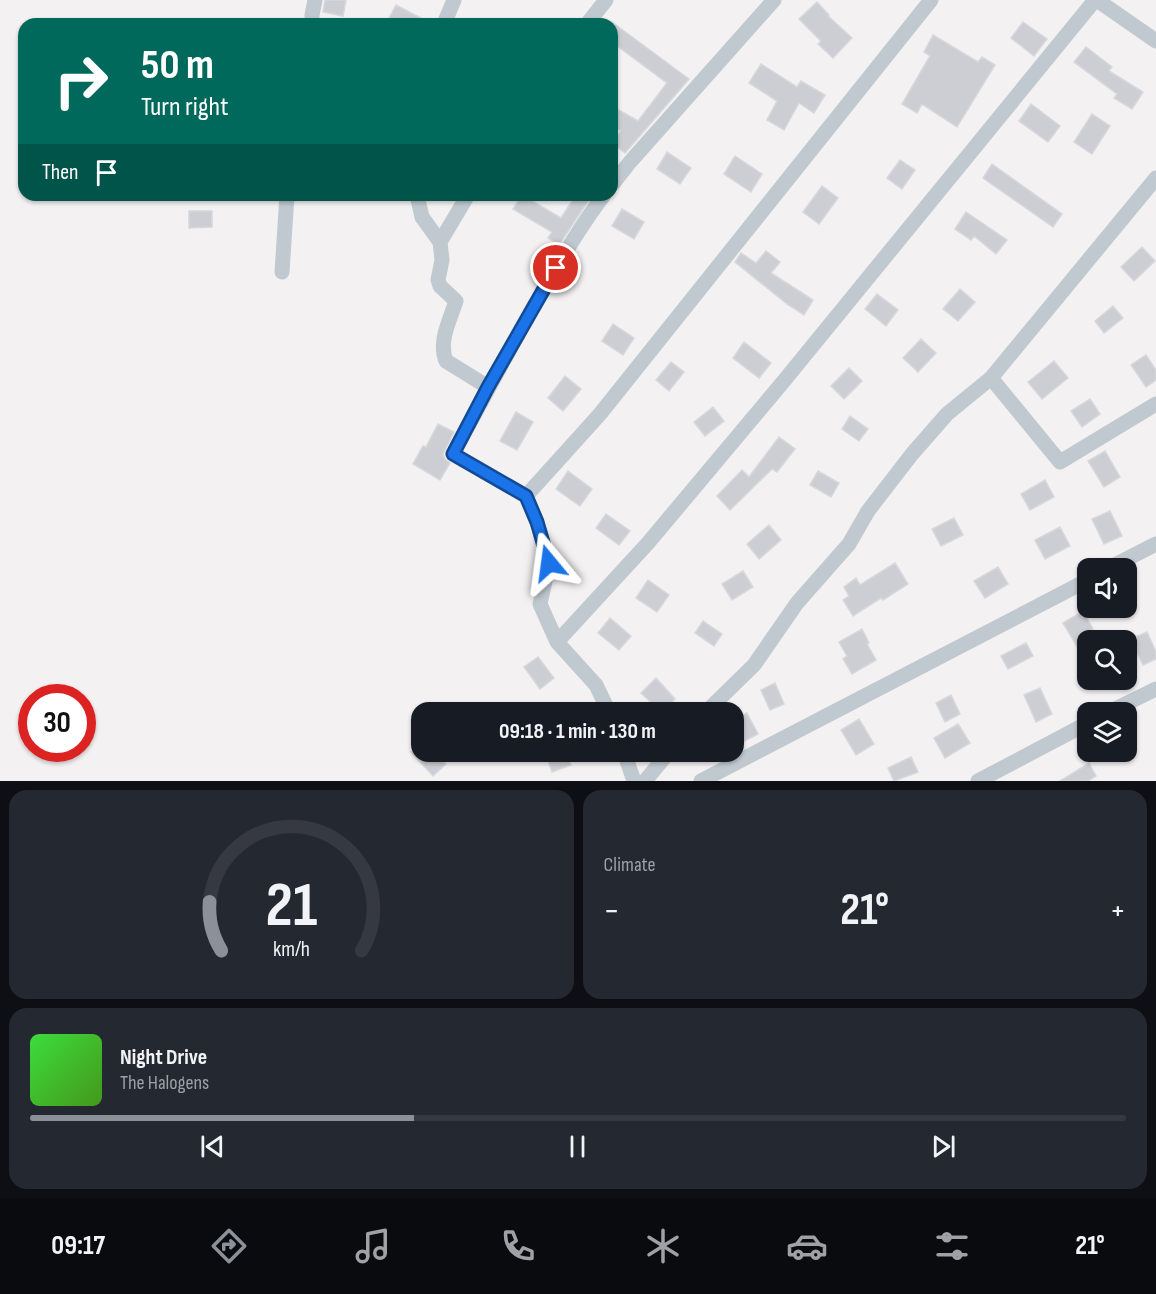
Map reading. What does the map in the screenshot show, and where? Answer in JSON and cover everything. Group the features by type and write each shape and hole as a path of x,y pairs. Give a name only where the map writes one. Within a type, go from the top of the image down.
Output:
{"street":[{"path":"312,18 315,0"},
{"path":"446,18 454,0"},
{"path":"592,18 606,0"},
{"path":"618,177 774,0"},
{"path":"526,496 600,414 931,0"},
{"path":"557,642 648,543 1096,0 1156,41"},
{"path":"716,702 754,664 797,603 849,544 868,511 912,454 947,414 991,378 1156,178"},
{"path":"282,272 287,201"},
{"path":"418,201 422,217 440,242 442,260 438,279 440,286 456,301 443,340 444,356 446,361 488,387"},
{"path":"440,242 464,201"},
{"path":"599,201 556,268 488,387 453,454 526,496 537,522 549,563 540,604 557,642 596,686 604,702"},
{"path":"991,378 1060,462 1156,404"},
{"path":"1129,558 1156,544"},
{"path":"701,781 1077,586"},
{"path":"1129,702 1156,689"},
{"path":"978,781 1077,729"},
{"path":"627,762 634,781"},
{"path":"645,781 661,762"}],"building":[{"path":"325,0 346,0 343,16 323,12"},
{"path":"817,2 828,16 852,38 833,58 818,44 821,41 799,19"},
{"path":"396,5 421,18 389,18"},
{"path":"1023,22 1047,39 1034,56 1011,38"},
{"path":"618,26 689,79 625,153 618,148 618,135 621,131 618,129 618,109 638,121 667,83 618,46"},
{"path":"933,35 978,62 982,57 995,65 957,127 922,104 917,113 902,104 930,56 924,52"},
{"path":"1086,47 1112,67 1109,71 1143,92 1132,109 1114,98 1117,94 1074,62"},
{"path":"761,64 797,87 801,81 825,95 814,113 799,103 784,130 767,120 777,101 749,83"},
{"path":"1031,104 1060,126 1048,142 1019,121"},
{"path":"1092,114 1110,126 1092,154 1074,142"},
{"path":"667,152 691,168 680,184 657,169"},
{"path":"735,156 762,174 751,192 724,174"},
{"path":"900,160 915,170 902,189 887,178"},
{"path":"992,164 1062,214 1053,227 983,178"},
{"path":"822,186 838,198 819,224 803,212"},
{"path":"518,201 532,201 561,218 572,201 588,201 559,245 548,238 552,232 513,209"},
{"path":"622,209 644,222 634,239 612,226"},
{"path":"189,211 212,211 212,227 189,228"},
{"path":"966,212 1007,240 996,254 974,236 971,240 955,229"},
{"path":"1142,247 1155,261 1134,281 1121,267"},
{"path":"766,251 780,262 771,273 813,300 804,315 735,262 741,253 756,263"},
{"path":"960,289 975,302 958,321 943,309"},
{"path":"877,294 898,310 886,326 865,309"},
{"path":"1113,306 1123,318 1104,333 1095,321"},
{"path":"613,324 634,338 623,355 602,341"},
{"path":"921,339 936,353 918,372 903,358"},
{"path":"744,342 771,363 759,378 733,358"},
{"path":"1146,355 1156,370 1156,380 1146,387 1131,365"},
{"path":"1054,361 1068,378 1042,399 1028,382"},
{"path":"671,362 684,372 669,391 656,380"},
{"path":"849,368 862,381 844,399 831,386"},
{"path":"565,376 581,389 563,411 548,398"},
{"path":"1090,399 1100,414 1082,427 1071,411"},
{"path":"713,407 724,421 705,436 694,422"},
{"path":"516,412 533,422 517,450 500,441"},
{"path":"850,416 868,429 859,441 842,429"},
{"path":"438,424 454,432 443,454 450,463 440,480 413,464 423,446 426,447"},
{"path":"779,437 795,449 777,472 772,469 730,510 717,496 742,470 749,477"},
{"path":"1105,451 1120,477 1104,487 1088,461"},
{"path":"568,471 592,489 580,506 556,489"},
{"path":"818,471 839,483 831,497 810,485"},
{"path":"1045,480 1054,497 1030,510 1021,494"},
{"path":"1110,511 1122,536 1104,544 1092,519"},
{"path":"606,514 630,531 619,545 596,528"},
{"path":"954,518 963,535 941,546 932,529"},
{"path":"769,525 781,540 759,559 747,544"},
{"path":"1060,527 1070,546 1045,559 1035,540"},
{"path":"895,563 908,584 853,616 843,600 849,596 844,587 856,578 860,585"},
{"path":"998,567 1008,584 985,598 974,581"},
{"path":"743,571 753,587 732,600 722,584"},
{"path":"648,580 669,595 657,612 636,598"},
{"path":"1077,615 1077,618 1087,618 1093,629 1077,630 1077,647 1063,623"},
{"path":"610,618 631,636 619,650 598,633"},
{"path":"703,621 722,634 714,646 695,633"},
{"path":"862,629 876,660 852,674 843,659 847,656 839,642"},
{"path":"1147,632 1156,652 1156,659 1143,665 1137,652 1137,636"},
{"path":"1026,643 1033,656 1008,669 1001,656"},
{"path":"538,657 554,678 540,689 524,667"},
{"path":"656,678 675,699 672,702 650,702 641,693"},
{"path":"775,683 784,704 770,710 761,690"},
{"path":"1040,688 1052,714 1036,722 1024,695"},
{"path":"951,695 960,714 945,722 936,703"},
{"path":"747,713 758,734 744,741 744,715"},
{"path":"859,719 874,744 856,755 841,730"},
{"path":"958,724 970,743 945,758 934,738"},
{"path":"911,757 918,772 894,781 888,768"},
{"path":"420,762 444,762 446,764 433,776"},
{"path":"548,762 570,762 571,765 552,772"},
{"path":"1089,763 1096,776 1088,781 1060,781"}],"route":[{"path":"549,563 537,522 526,496 453,454 488,387 556,268"}]}
